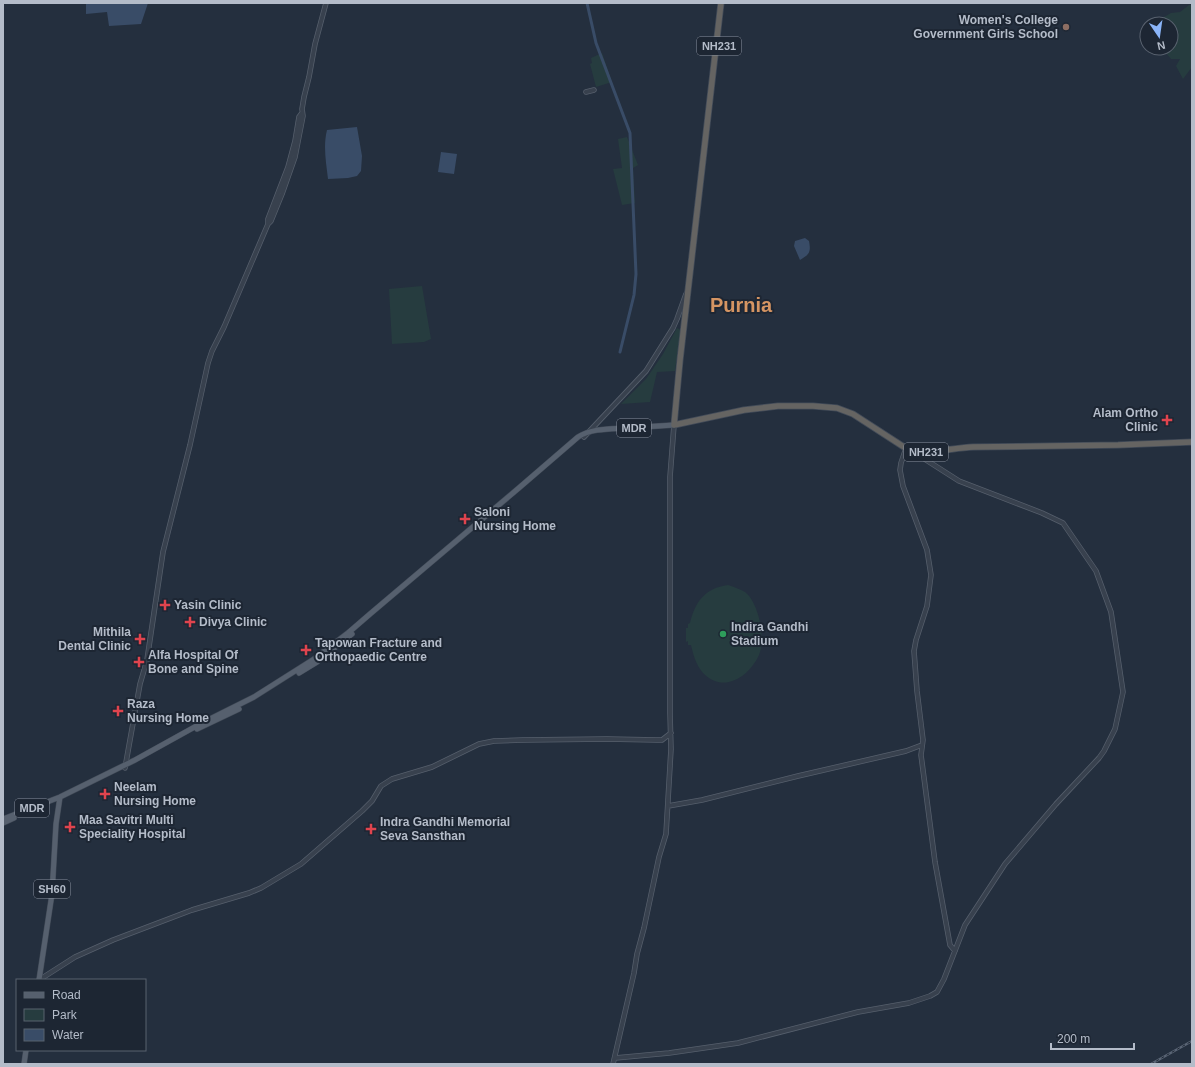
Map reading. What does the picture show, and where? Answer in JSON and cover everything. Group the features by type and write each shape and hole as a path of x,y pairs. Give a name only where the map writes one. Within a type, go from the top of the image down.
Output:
{"highway":[{"name":"NH231","path":"723,3 688,286 674,425 744,410 778,406 813,406 837,408 853,414 909,449 929,452 960,447 1118,445 1192,442"}],"main road":[{"name":"MDR","path":"125,766 200,724 251,699 314,659 348,633 578,437 592,431 674,425"},
{"name":"MDR","path":"4,821 60,798 170,745 253,702 317,662 350,636 375,612 429,569 592,431"},
{"name":"SH60","path":"39,979 52,894 56,824 60,798"},
{"path":"24,1064 26,1051"}],"street":[{"path":"125,766 140,684 147,660 163,552 190,444 205,375 212,351 268,224 268,219 288,167 295,141 299,117 302,112 315,44 326,3"},
{"path":"586,92 594,90"},
{"path":"592,431 646,371 678,319 688,286"},
{"path":"613,1064 637,954 666,834 671,746 670,477 674,425"},
{"path":"615,1058 670,1053 738,1043 858,1012 909,1003 937,992 956,951 965,925 1005,864 1056,804 1099,758 1115,729 1123,692 1111,612 1096,571 1063,523 1042,513 959,481 909,449 901,463 900,470 903,486 927,550 931,575 927,606 914,651 923,740 921,755 935,862 948,937 950,945 956,951"},
{"path":"662,740 671,733"},
{"path":"41,979 75,957 113,940 192,910 249,893 260,888 301,864 362,811 372,801 381,786 392,778 432,767 479,744 494,741 607,739 631,741 662,740 671,746"},
{"path":"668,806 708,799 787,778 913,749 922,745"},
{"path":"913,749 921,755"}],"green space":[{"path":"1189,5 1192,5 1192,67 1183,79 1176,66 1180,59 1171,59 1169,56 1179,56 1179,16 1166,16 1171,13 1180,12"},
{"path":"602,53 612,82 596,87 590,64 592,63 591,58"},
{"path":"627,137 638,165 633,168 635,203 622,205 613,169 622,168 618,139"},
{"path":"422,286 431,339 424,342 392,344 389,289"},
{"path":"677,328 681,330 675,371 657,372 650,402 621,404 646,379 663,354"},
{"name":"Indira Gandhi Stadium","path":"728,585 745,592 750,597 760,622 762,640 759,655 749,670 735,680 719,682 711,679 698,667 691,645 688,645 688,641 686,642 686,628 688,628 692,615 702,597 713,589"}],"water":[{"path":"86,3 148,3 141,24 109,26 107,12 86,14"},
{"path":"357,127 362,156 361,171 357,176 328,179 325,148 327,130"},
{"path":"441,152 457,154 454,174 438,172"},
{"path":"805,238 809,241 810,250 806,256 800,260 794,246 795,241"}],"waterway":[{"path":"587,3 596,43 630,133 636,274 634,295 620,352"}],"railway":[{"path":"1151,1064 1192,1041"}],"place":[{"name":"Women's College Government Girls School","path":"1066,27"},
{"name":"Alam Ortho Clinic","path":"1167,420"},
{"name":"Saloni Nursing Home","path":"465,519"},
{"name":"Yasin Clinic","path":"165,605"},
{"name":"Divya Clinic","path":"190,622"},
{"name":"Indira Gandhi Stadium","path":"723,634"},
{"name":"Mithila Dental Clinic","path":"140,639"},
{"name":"Tapowan Fracture and Orthopaedic Centre","path":"306,650"},
{"name":"Alfa Hospital Of Bone and Spine","path":"139,662"},
{"name":"Raza Nursing Home","path":"118,711"},
{"name":"Neelam Nursing Home","path":"105,794"},
{"name":"Maa Savitri Multi Speciality Hospital","path":"70,827"},
{"name":"Indra Gandhi Memorial Seva Sansthan","path":"371,829"}],"district":[{"name":"Purnia","path":"741,305"}]}
